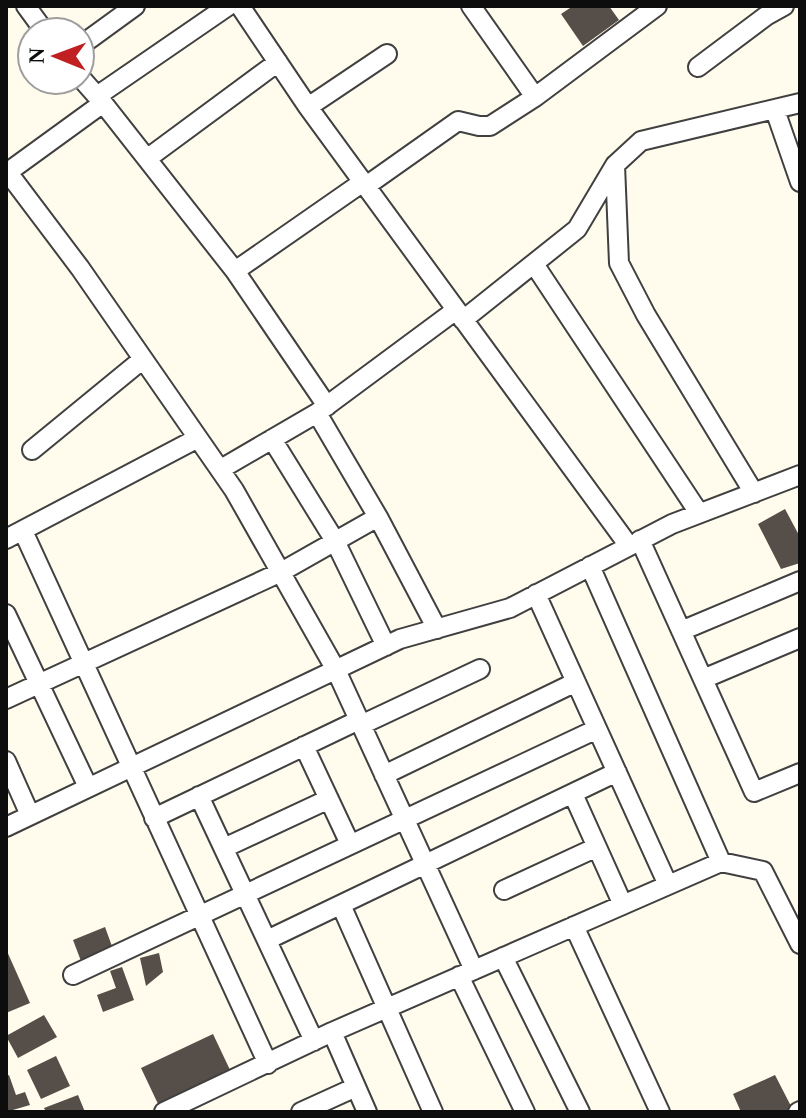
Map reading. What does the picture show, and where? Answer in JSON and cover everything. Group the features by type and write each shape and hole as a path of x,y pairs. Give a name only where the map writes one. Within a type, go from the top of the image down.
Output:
{"street":[{"path":"96,34 135,6"},
{"path":"228,6 7,171 80,268 221,469 336,670 426,865 525,1112"},
{"path":"240,6 308,107 460,315 634,543 681,631 754,792 800,773"},
{"path":"471,6 535,97"},
{"path":"235,271 458,121 490,126 535,97 657,6"},
{"path":"698,67 784,6"},
{"path":"308,107 387,54"},
{"path":"148,158 278,62"},
{"path":"96,95 235,271 322,410 437,629"},
{"path":"221,469 322,410 534,264 577,229 615,165 641,141 800,103"},
{"path":"775,110 800,182"},
{"path":"615,165 619,263 646,315 754,493"},
{"path":"534,264 699,513"},
{"path":"32,450 143,359"},
{"path":"198,438 15,535 84,663 268,1064"},
{"path":"272,439 335,541 386,646"},
{"path":"6,827 386,646 510,608 699,513 800,475"},
{"path":"6,699 281,572 378,517"},
{"path":"590,566 721,862"},
{"path":"681,631 800,581"},
{"path":"536,594 668,885"},
{"path":"6,614 88,787"},
{"path":"703,679 800,638"},
{"path":"154,818 304,746 480,669"},
{"path":"384,775 576,682"},
{"path":"73,975 597,729"},
{"path":"304,746 350,844"},
{"path":"6,761 30,815"},
{"path":"267,940 617,772"},
{"path":"573,794 623,905"},
{"path":"199,796 314,1041"},
{"path":"224,848 329,799"},
{"path":"504,890 597,847"},
{"path":"164,1112 332,1032 721,862 763,871 800,944"},
{"path":"341,905 433,1112"},
{"path":"574,926 660,1112"},
{"path":"503,957 580,1112"},
{"path":"332,1032 367,1112"},
{"path":"301,1112 356,1087"}],"building":[{"path":"573,6 609,6 619,20 583,46 561,14"},
{"path":"785,509 800,537 800,563 781,569 758,524"},
{"path":"105,927 113,949 81,961 73,940"},
{"path":"6,949 30,1003 6,1013"},
{"path":"159,953 163,972 146,986 140,958"},
{"path":"122,967 134,1000 103,1012 97,995 116,988 110,971"},
{"path":"44,1015 57,1037 18,1058 6,1036"},
{"path":"213,1034 231,1072 159,1106 141,1068"},
{"path":"56,1056 70,1086 41,1099 27,1070"},
{"path":"9,1075 16,1095 25,1092 30,1105 6,1112 6,1076"},
{"path":"775,1075 793,1110 741,1112 733,1094"},
{"path":"78,1095 85,1112 46,1112 44,1108"}]}
